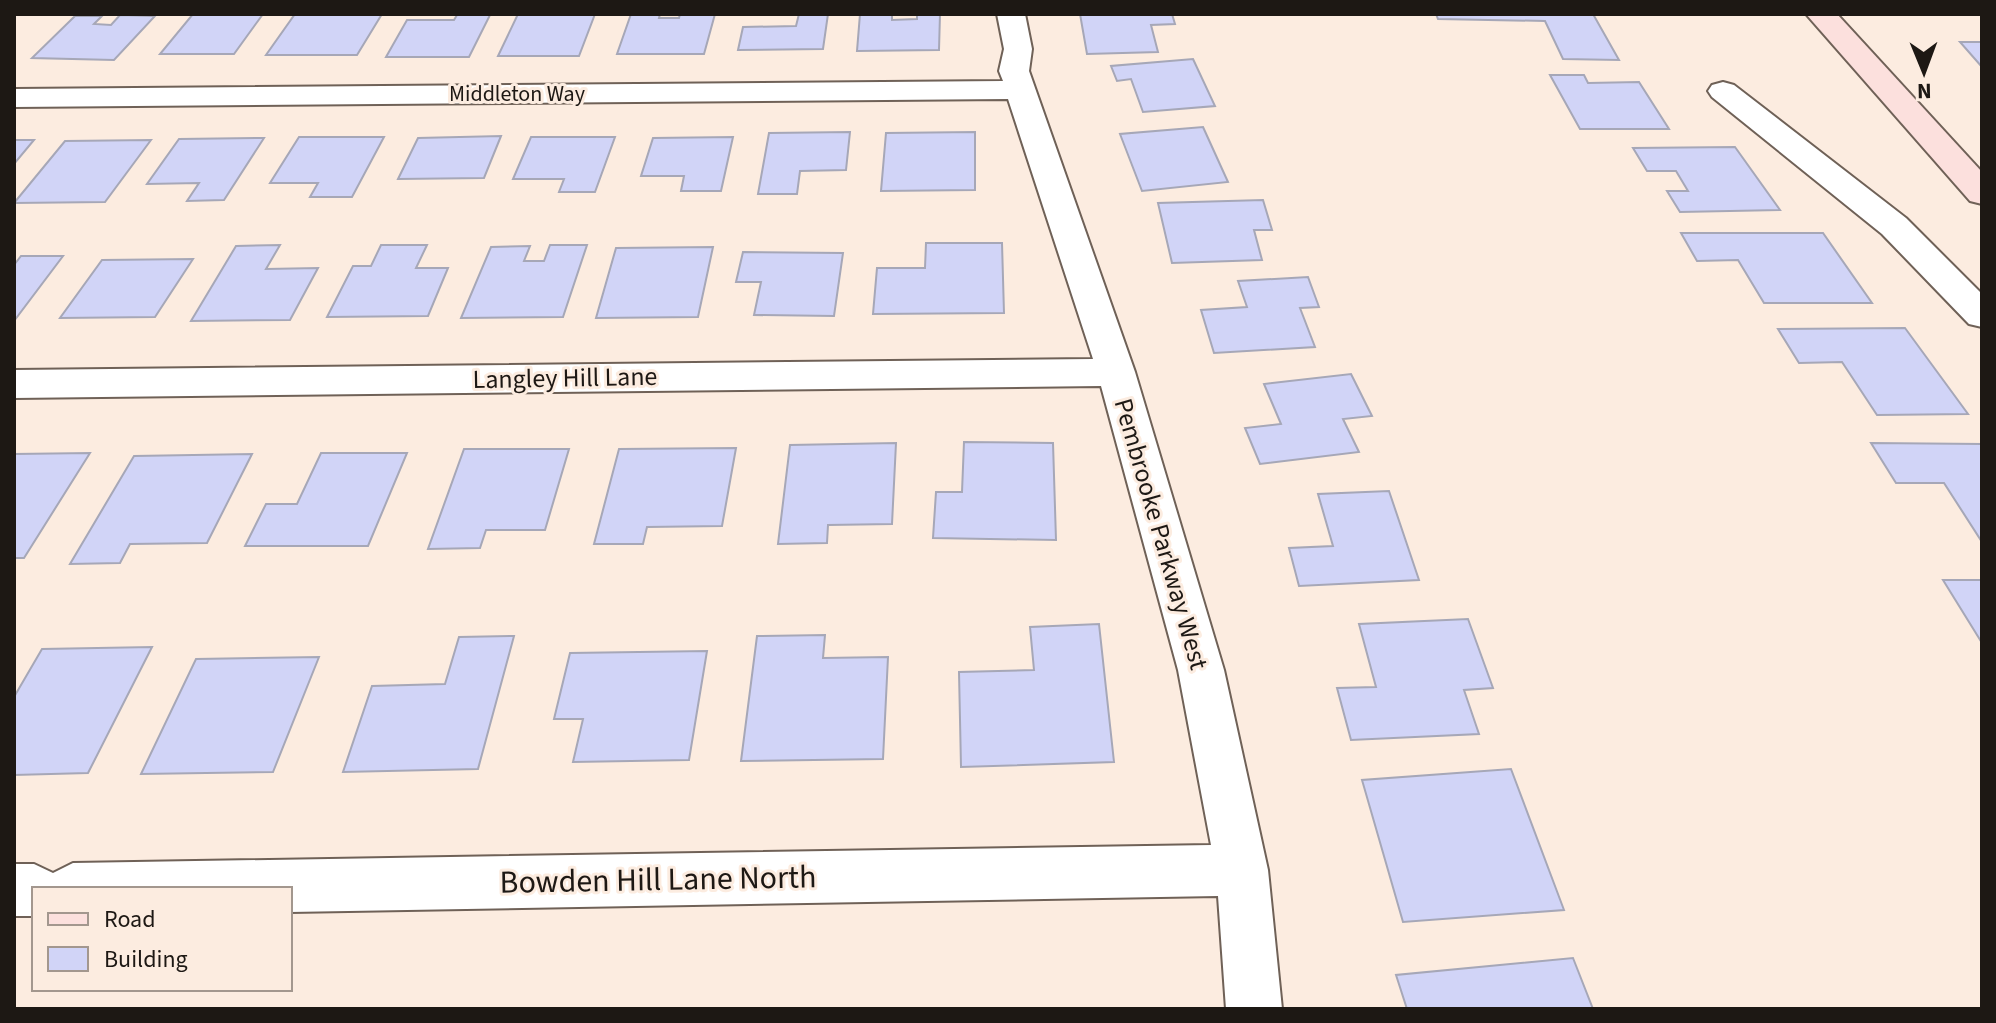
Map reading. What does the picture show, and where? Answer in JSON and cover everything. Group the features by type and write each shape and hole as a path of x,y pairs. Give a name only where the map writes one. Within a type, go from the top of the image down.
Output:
{"street":[{"name":"Pembrooke Parkway West","path":"1011,14 1018,49 1017,81 1116,372 1201,670 1242,870 1254,1009"},
{"path":"1821,14 1982,193"},
{"name":"Pembrooke Parkway West","path":"986,27 992,54 1017,81"},
{"name":"Middleton Way","path":"14,98 1017,81"},
{"path":"1723,91 1894,226 1982,315"},
{"name":"Langley Hill Lane","path":"14,384 1116,372"},
{"name":"Bowden Hill Lane North","path":"196,887 1242,870"}],"building":[{"path":"193,14 263,14 234,54 160,54"},
{"path":"295,14 382,14 357,55 266,55"},
{"path":"518,14 595,14 579,56 498,56"},
{"path":"631,14 660,14 659,18 679,18 680,14 715,14 704,54 617,54"},
{"path":"799,14 828,14 823,49 738,50 743,27 796,26"},
{"path":"860,14 892,14 892,20 917,19 917,14 940,14 939,50 857,51"},
{"path":"1080,14 1172,14 1175,24 1151,25 1158,52 1087,54"},
{"path":"1436,14 1593,14 1619,60 1563,59 1545,21 1438,19"},
{"path":"120,15 155,16 114,60 32,58 75,16 102,16 94,24 111,25"},
{"path":"457,15 490,15 469,57 386,57 407,20 454,20"},
{"path":"1960,42 1982,42 1982,67"},
{"path":"1193,59 1215,106 1143,112 1131,79 1117,81 1111,66"},
{"path":"1550,75 1584,75 1588,83 1639,82 1669,129 1580,129"},
{"path":"1203,127 1228,182 1142,191 1120,134"},
{"path":"850,132 846,170 800,171 797,194 758,194 769,133"},
{"path":"975,132 975,190 881,191 886,133"},
{"path":"501,136 484,178 398,179 418,138"},
{"path":"299,137 384,137 352,197 310,197 318,183 270,183"},
{"path":"531,137 615,137 595,192 559,192 564,179 513,179"},
{"path":"733,137 721,191 681,191 684,176 641,176 653,138"},
{"path":"264,138 224,200 187,201 199,183 147,184 179,139"},
{"path":"14,140 34,140 14,164"},
{"path":"151,140 105,202 14,203 65,141"},
{"path":"1735,147 1780,210 1680,212 1667,191 1688,191 1676,171 1647,171 1633,148"},
{"path":"1263,200 1272,230 1254,230 1262,260 1172,263 1158,203"},
{"path":"1681,233 1823,233 1872,303 1764,303 1738,260 1697,261"},
{"path":"926,243 1002,243 1004,313 873,314 877,268 925,268"},
{"path":"280,245 266,269 318,268 290,320 191,321 236,246"},
{"path":"381,245 427,245 416,268 448,268 428,316 327,317 353,266 371,266"},
{"path":"550,245 587,245 563,317 461,318 491,247 530,246 524,261 544,261"},
{"path":"713,247 698,317 596,318 616,248"},
{"path":"743,252 843,253 834,316 754,315 761,282 736,282"},
{"path":"21,256 63,256 14,321 14,265"},
{"path":"193,259 155,317 60,318 102,260"},
{"path":"1308,277 1319,307 1300,308 1315,347 1214,353 1201,310 1247,307 1238,281"},
{"path":"1905,328 1968,414 1877,415 1842,362 1799,363 1778,329"},
{"path":"1351,374 1372,416 1343,419 1359,452 1260,464 1245,428 1281,424 1264,384"},
{"path":"964,442 1053,443 1056,540 933,538 936,492 962,492"},
{"path":"896,443 892,524 828,525 827,543 778,544 790,445"},
{"path":"1871,443 1982,444 1982,542 1944,483 1896,483"},
{"path":"736,448 722,526 647,527 643,544 594,544 619,449"},
{"path":"464,449 569,449 545,530 486,530 480,548 428,549"},
{"path":"90,453 24,558 14,558 14,454"},
{"path":"321,453 407,453 368,546 245,546 266,504 297,504"},
{"path":"252,454 207,543 130,544 120,563 70,564 134,456"},
{"path":"1389,491 1419,580 1299,586 1289,548 1333,546 1318,494"},
{"path":"1943,580 1982,580 1982,643"},
{"path":"1468,619 1493,688 1464,690 1479,734 1351,740 1337,688 1376,687 1359,624"},
{"path":"1099,624 1114,762 961,767 959,672 1034,670 1030,627"},
{"path":"825,635 823,658 888,657 883,759 741,761 757,636"},
{"path":"514,636 478,769 343,772 372,686 445,684 459,637"},
{"path":"152,647 88,773 14,775 14,697 42,649"},
{"path":"707,651 689,760 573,762 583,719 554,719 570,653"},
{"path":"319,657 273,772 141,774 196,659"},
{"path":"1511,769 1564,910 1403,922 1362,780"},
{"path":"1573,958 1593,1009 1407,1009 1396,975"}]}
